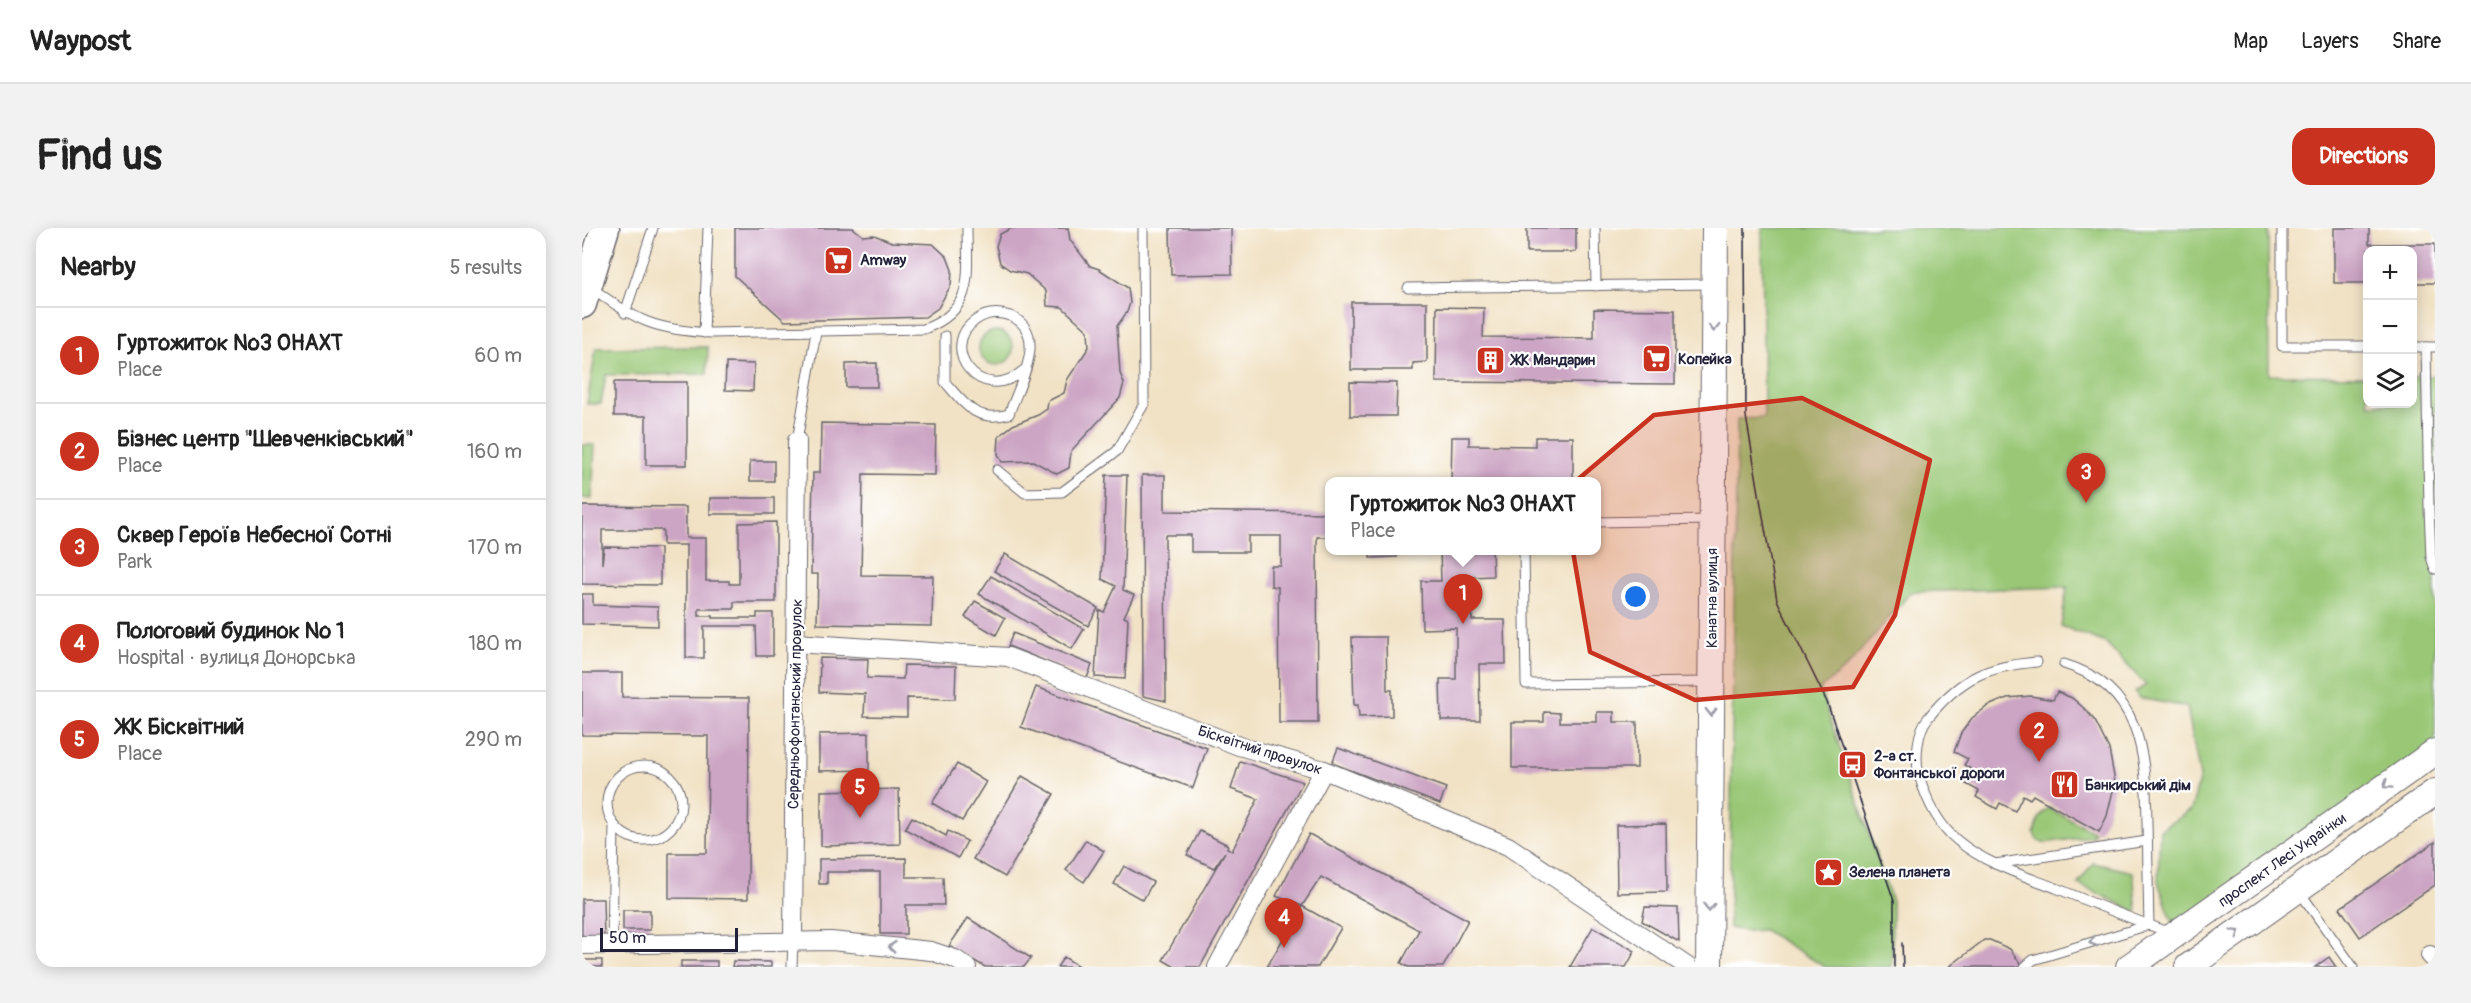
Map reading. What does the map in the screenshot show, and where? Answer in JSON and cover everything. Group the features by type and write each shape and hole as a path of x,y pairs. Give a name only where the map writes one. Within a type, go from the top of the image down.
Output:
{"main road":[{"path":"585,294 605,228"},
{"name":"Канатна вулиця","path":"1709,967 1715,228"},
{"name":"проспект Лесі Українки","path":"2129,967 2435,752"},
{"path":"2188,967 2435,792"}],"street":[{"name":"Середньофонтанський провулок","path":"793,941 797,441"},
{"name":"Бісквітний провулок","path":"795,643 1008,657 1239,746 1324,770 1508,846 1688,967"},
{"path":"1217,967 1324,770"},
{"path":"582,945 831,941 931,951 955,959 968,967"}],"lane":[{"path":"625,313 653,228"},
{"path":"704,333 708,228"},
{"path":"585,294 650,324 704,333 924,328 943,322 957,309 966,291 967,228"},
{"path":"997,470 1025,493 1062,492 1117,451 1144,404 1143,228"},
{"path":"1596,228 1596,286"},
{"path":"2282,228 2282,346 2363,346"},
{"path":"1408,288 1715,284"},
{"path":"945,336 945,382 969,409 992,419 1009,414 1032,348 1030,336 1024,326 1003,314 981,316 965,332 961,354"},
{"path":"935,325 961,354 972,374 992,383 1004,383 1024,370"},
{"path":"797,441 816,332"},
{"path":"2431,347 2429,508 2431,557 2435,569"},
{"path":"1601,522 1713,519"},
{"path":"1524,555 1526,684 1711,682"},
{"path":"2037,662 2008,664 1964,681 1943,699 1925,721 1916,760 1924,793 1936,817 1957,840 1994,864 2176,935"},
{"path":"2064,664 2081,669 2100,681 2118,699 2135,725 2146,770 2149,925"},
{"path":"612,945 614,825 607,803 609,790 615,779 625,771 638,766 651,766 663,770 673,778 680,790 681,814 667,833 645,841 622,834 614,825"},
{"path":"1994,864 2147,841"},
{"path":"2298,889 2353,967"},
{"path":"2025,967 2033,960 2149,925"},
{"name":"Середньофонтанський провулок","path":"792,967 793,941"}],"highlighted area":[{"path":"1802,398 1930,460 1895,615 1853,687 1695,700 1590,652 1563,492 1654,415"}],"green space":[{"path":"1762,228 2268,228 2269,375 2363,376 2363,408 2417,408 2417,376 2435,376 2435,743 2174,926 2158,882 2160,830 2191,810 2200,777 2187,707 2139,698 2135,692 2146,685 2106,643 2061,626 2067,587 1911,592 1846,668 1820,689 1892,901 1892,967 1825,967 1764,930 1746,931 1729,928 1737,419 1764,418"},
{"path":"996,331 1008,336 1013,348 1008,360 996,365 984,360 979,348 984,336"},
{"path":"708,347 707,374 606,375 601,404 587,404 596,348"},
{"path":"582,445 595,445 592,499 582,498"},
{"path":"2049,808 2094,832 2093,836 2044,843 2038,841 2034,833 2036,826 2041,815"},
{"path":"2093,863 2133,872 2137,912 2078,884"}],"building":[{"path":"735,228 853,228 863,236 874,235 892,242 933,244 947,257 952,270 951,285 938,308 925,317 785,321 735,276"},
{"path":"1012,228 1068,228 1070,240 1090,266 1099,269 1128,288 1130,303 1127,312 1117,326 1120,373 1124,383 1120,398 1071,451 1069,468 1057,474 1033,461 1002,462 998,454 999,436 1013,425 1038,415 1047,409 1048,401 1064,393 1067,380 1089,347 1088,331 1062,307 1047,306 1046,291 1027,274 1010,270 1000,263 996,246 1000,234"},
{"path":"1170,228 1231,228 1232,274 1171,275"},
{"path":"1527,228 1576,228 1576,252 1527,252"},
{"path":"2334,228 2369,228 2369,244 2435,244 2435,283 2417,283 2417,246 2363,246 2363,283 2334,283"},
{"path":"1351,302 1427,302 1427,362 1413,363 1413,370 1351,370"},
{"path":"1437,307 1484,308 1483,337 1594,338 1594,309 1675,310 1675,384 1436,382"},
{"path":"726,363 754,364 753,391 725,390"},
{"path":"877,363 877,387 846,387 846,364"},
{"path":"614,382 687,382 687,465 646,465 646,416 614,416"},
{"path":"1350,382 1397,383 1396,416 1350,416"},
{"path":"821,423 936,425 935,475 863,474 861,575 933,576 932,626 817,624 818,574 811,574 813,473 820,473"},
{"path":"1452,437 1469,437 1469,445 1535,446 1535,437 1573,437 1573,477 1451,477"},
{"path":"750,461 774,461 774,481 750,481"},
{"path":"1106,475 1127,475 1123,590 1134,595 1124,617 1128,619 1125,679 1095,677 1099,610 1104,612 1116,586 1102,579"},
{"path":"1142,475 1165,475 1165,511 1325,513 1325,537 1317,537 1318,723 1279,723 1278,587 1271,586 1271,566 1281,566 1281,536 1248,536 1248,552 1191,552 1191,535 1165,535 1166,701 1143,696"},
{"path":"710,498 774,498 774,514 710,514"},
{"path":"582,506 686,507 686,538 706,538 706,581 729,581 729,584 739,584 739,523 776,522 776,602 734,602 734,609 699,609 699,616 713,616 713,618 757,618 757,613 773,613 773,656 757,656 756,626 704,626 704,658 686,658 686,545 663,545 663,530 602,530 602,564 604,547 660,548 660,585 582,584"},
{"path":"1005,554 1098,608 1088,626 994,571"},
{"path":"1370,555 1397,555 1397,557 1370,558"},
{"path":"1440,555 1492,555 1493,576 1471,577 1472,620 1505,620 1506,664 1479,664 1480,720 1441,720 1440,679 1456,679 1456,628 1422,629 1421,581 1441,581"},
{"path":"991,576 1084,629 1072,649 979,594"},
{"path":"582,594 593,594 593,605 658,607 658,626 582,624"},
{"path":"975,601 1005,618 996,635 965,617"},
{"path":"1013,633 1092,665 1087,678 1008,646"},
{"path":"1352,637 1386,637 1387,690 1392,690 1392,716 1359,717 1358,705 1354,705"},
{"path":"820,658 868,659 867,678 903,679 904,665 956,666 955,699 907,698 907,717 864,716 865,694 819,692"},
{"path":"582,673 622,673 622,697 749,698 748,899 669,898 669,853 707,853 708,736 582,735"},
{"path":"1036,687 1207,748 1193,788 1021,727"},
{"path":"2057,692 2072,698 2086,710 2095,721 2109,749 2115,782 2107,816 2099,832 2033,795 2030,799 2023,795 2015,811 2000,803 1997,809 1976,797 1979,791 1964,783 1971,769 1964,765 1968,759 1954,752 1961,733 1972,718 1988,706 2007,698 2031,696 2053,700"},
{"path":"1544,712 1560,713 1560,722 1597,722 1597,712 1614,712 1614,722 1637,722 1637,768 1512,768 1512,722 1544,722"},
{"path":"869,733 869,770 819,771 819,734"},
{"path":"1338,748 1446,788 1440,804 1332,763"},
{"path":"1240,761 1303,782 1200,967 1175,967 1163,960 1225,852 1214,868 1187,855 1200,831 1228,845 1227,848 1232,851 1258,799 1231,789"},
{"path":"957,764 986,782 962,821 932,803"},
{"path":"1022,776 1054,794 1005,877 973,859"},
{"path":"899,789 900,844 821,846 821,791"},
{"path":"912,817 946,836 948,831 967,841 958,858 905,829"},
{"path":"1666,824 1667,892 1617,893 1616,825"},
{"path":"1309,834 1468,920 1443,967 1408,967 1401,963 1419,930 1321,877 1302,906 1276,896"},
{"path":"1086,840 1104,851 1084,882 1066,870"},
{"path":"2435,842 2435,885 2360,937 2340,908"},
{"path":"906,858 906,877 943,877 944,905 906,905 906,934 880,934 880,872 827,872 827,884 819,884 819,859"},
{"path":"1124,866 1153,882 1143,900 1114,884"},
{"path":"582,899 603,899 604,936 582,937"},
{"path":"1302,906 1341,928 1318,967 1267,967"},
{"path":"1645,907 1678,908 1679,942 1642,921"},
{"path":"623,910 650,910 650,930 623,930"},
{"path":"968,918 1031,958 1024,967 985,967 949,946"},
{"path":"1593,927 1635,951 1626,967 1570,967"},
{"path":"1984,940 1990,940 2010,949 2023,967 1949,967"},
{"path":"1064,957 1080,967 1057,967"},
{"path":"2329,957 2336,967 2315,967"},
{"path":"582,960 602,960 602,967 582,967"},
{"path":"681,961 717,961 717,967 681,967"},
{"path":"733,961 771,962 771,967 732,967"}],"tram line":[{"path":"1745,228 1746,416 1777,600 1827,702 1894,901 1894,967"},
{"path":"1902,943 1903,967"}],"place":[{"name":"Amway","path":"839,260"},
{"name":"Копейка","path":"1657,359"},
{"name":"ЖК Мандарин","path":"1491,360"},
{"name":"Сквер Героїв Небесної Сотні","path":"2086,503"},
{"name":"Гуртожиток №3 ОНАХТ","path":"1463,624"},
{"name":"Бізнес центр \"Шевченківський\"","path":"2039,762"},
{"name":"2-а ст. Фонтанської дороги","path":"1853,765"},
{"name":"Банкирський дім","path":"2064,785"},
{"name":"ЖК Бісквітний","path":"860,818"},
{"name":"Зелена планета","path":"1828,872"},
{"name":"Пологовий будинок № 1","path":"1284,948"}]}
